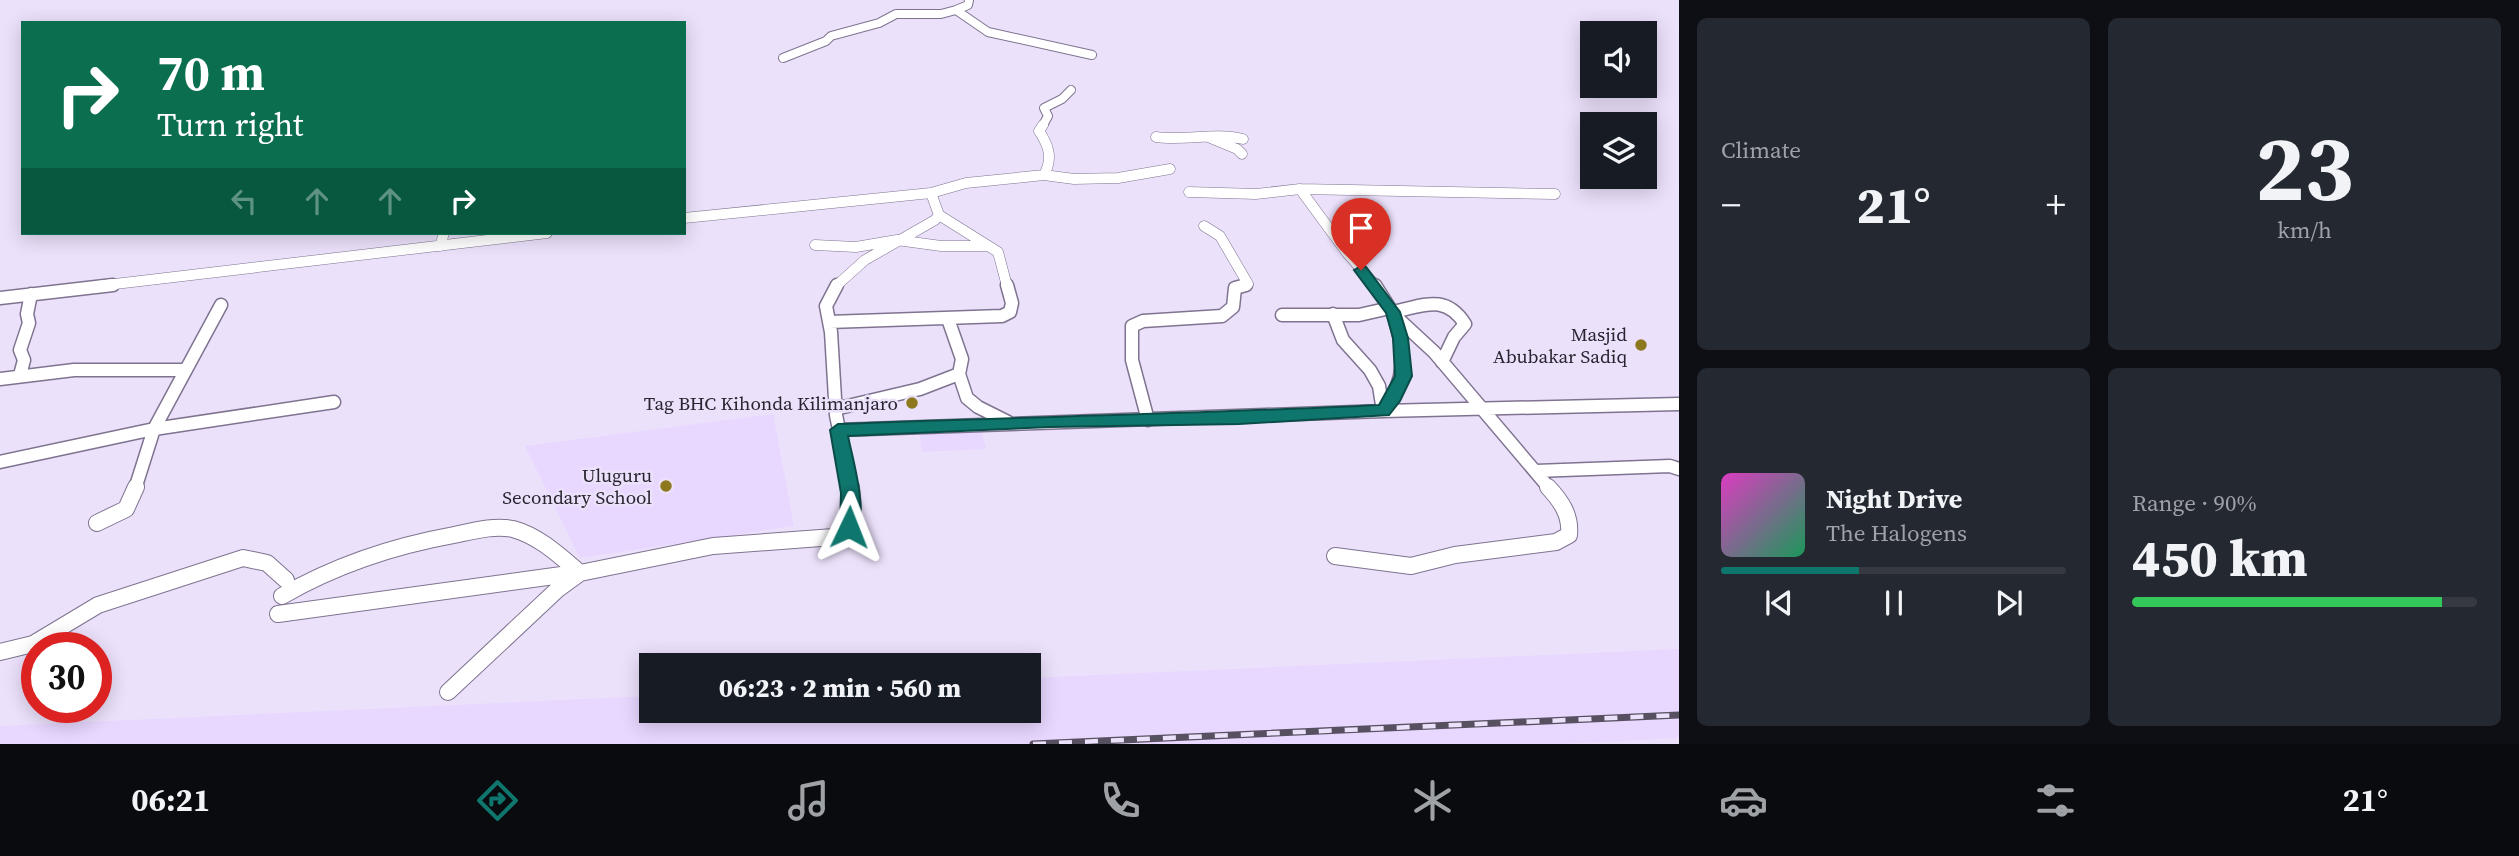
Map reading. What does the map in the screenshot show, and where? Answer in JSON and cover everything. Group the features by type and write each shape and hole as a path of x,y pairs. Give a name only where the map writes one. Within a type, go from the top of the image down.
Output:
{"street":[{"path":"783,58 826,41 831,36 879,23 896,14 941,14 968,5 969,0"},
{"path":"956,10 988,32 1092,55"},
{"path":"1045,175 1052,157 1048,144 1039,131 1048,116 1044,108 1062,99 1071,90"},
{"path":"1156,137 1180,140 1222,134 1243,139"},
{"path":"1208,137 1237,149 1241,154"},
{"path":"686,218 931,192 966,183 1045,175 1118,178 1170,169"},
{"path":"1300,190 1392,312 1442,362 1536,471 1568,513 1569,535 1556,542 1455,555 1411,566 1335,556"},
{"path":"1189,192 1256,194 1300,190 1555,194"},
{"path":"829,322 948,319 1002,316 1010,312 1012,303 998,252 939,215 931,192"},
{"path":"278,614 580,573 713,546 841,536 849,527 852,512 835,409 826,306 830,294 839,282 861,262 897,240 923,230 934,223 939,215"},
{"path":"1147,420 1132,360 1132,326 1143,321 1222,316 1233,307 1235,288 1248,284 1220,236 1204,226"},
{"path":"440,246 443,235"},
{"path":"0,298 531,235"},
{"path":"815,245 856,247 897,240 941,246 988,246"},
{"path":"20,375 24,360 20,349 29,323 27,314 31,294"},
{"path":"1282,315 1359,315 1392,312 1435,303 1449,304 1457,310 1465,324 1454,337 1442,362"},
{"path":"97,523 126,509 132,499 153,429 221,305"},
{"path":"1383,411 1392,401 1404,376 1401,338 1392,312"},
{"path":"1333,314 1343,340 1370,370 1379,386 1383,411"},
{"path":"948,319 962,359 958,374 967,398 978,407 1011,423"},
{"path":"0,379 74,370 185,370"},
{"path":"835,409 920,389 958,374"},
{"path":"0,462 153,429 334,402"},
{"path":"838,430 1383,411 1679,404"},
{"path":"1536,471 1670,466 1679,469"},
{"path":"282,596 310,579 342,565 402,546 503,528 546,544 580,573"},
{"path":"0,652 33,644 98,606 243,558 256,557 271,563 286,580"},
{"path":"448,692 558,589 580,573"}],"shaded area":[{"name":"Uluguru Secondary School","path":"773,414 794,526 580,558 525,446"},
{"path":"981,429 986,449 922,452 919,432"},
{"path":"1679,649 1679,738 1559,744 0,744 0,726 112,723 112,721 639,697 639,723 1041,723 1041,677"}],"railway":[{"path":"1033,744 1679,715"}],"place":[{"name":"Masjid Abubakar Sadiq","path":"1641,345"},
{"name":"Tag BHC Kihonda Kilimanjaro","path":"912,403"},
{"name":"Uluguru Secondary School","path":"666,486"}],"route":[{"path":"849,527 852,512 850,493 838,430 1383,411 1392,401 1404,376 1401,338 1393,312 1376,286 1361,270"}]}
